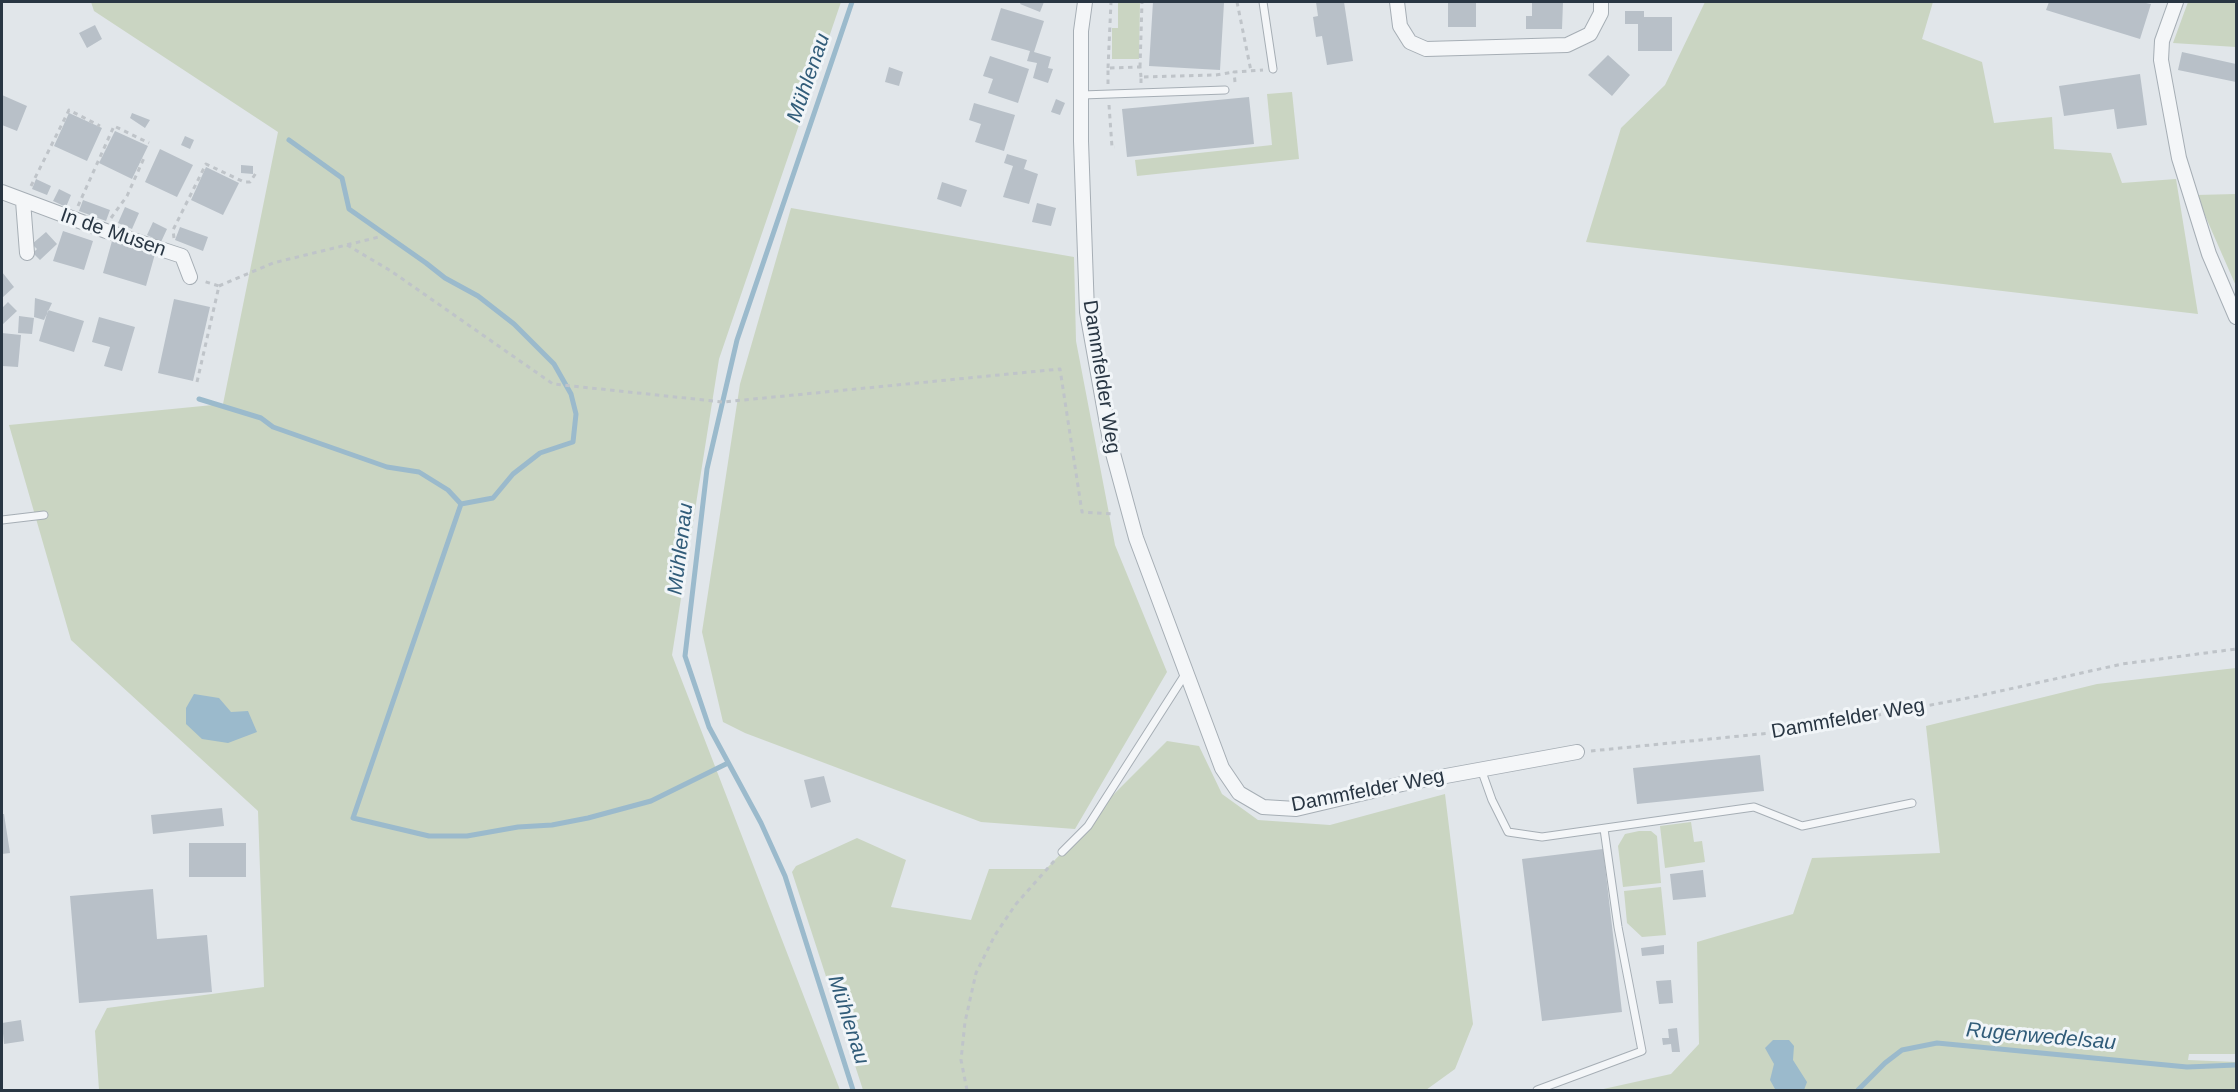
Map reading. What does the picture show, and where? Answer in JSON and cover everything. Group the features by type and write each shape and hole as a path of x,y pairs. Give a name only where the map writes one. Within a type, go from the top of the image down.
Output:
{"street":[{"name":"Dammfelder Weg","path":"1085,2 1081,31 1081,141 1087,312 1111,446 1130,515 1222,768 1239,793 1263,807 1296,809 1330,803 1402,784 1577,752"},
{"path":"1397,2 1400,26 1410,42 1426,49 1567,45 1590,34 1601,13 1601,2"},
{"path":"2176,2 2162,41 2161,60 2179,158 2209,254 2236,317"},
{"name":"In de Musen","path":"2,192 106,231 182,256 190,277"},
{"path":"23,201 27,254"}],"lane":[{"path":"1263,2 1273,69"},
{"path":"1082,95 1225,90"},
{"path":"2,520 44,515"},
{"path":"1062,852 1088,826 1186,673"},
{"path":"1482,769 1492,800 1508,832 1542,837 1754,807 1802,826 1912,804"},
{"path":"1537,1090 1642,1051 1618,927 1604,829"}],"path":[{"path":"1111,2 1108,68 1112,147 1115,147"},
{"path":"1141,93 1142,2"},
{"path":"1237,2 1251,71"},
{"path":"1108,68 1140,67"},
{"path":"1141,77 1216,75 1273,69"},
{"path":"1225,90 1235,88 1234,72"},
{"path":"23,201 69,110 100,126"},
{"path":"72,218 114,126 149,143"},
{"path":"106,231 113,214 127,196 144,158"},
{"path":"182,256 173,230 206,164 244,182 250,182 256,173"},
{"path":"190,277 219,286 273,263 379,237"},
{"path":"347,244 391,271 553,384 723,402 1060,369 1082,512 1130,515"},
{"path":"197,382 219,286"},
{"name":"Dammfelder Weg","path":"1577,752 1800,730 1978,696 2122,664 2236,649"},
{"path":"967,1090 961,1060 965,1022 976,973 995,935 1016,904 1062,852"}],"green space":[{"path":"91,2 841,2 719,359 672,655 840,1090 99,1090 95,1031 107,1008 264,987 258,811 71,640 9,425 223,404 278,132 94,11"},
{"path":"1118,2 1140,2 1139,59 1112,59 1112,28 1118,28"},
{"path":"1705,2 1933,2 1922,39 1982,62 1994,123 2052,117 2054,149 2111,153 2122,183 2176,179 2198,314 1586,242 1621,128 1665,85"},
{"path":"2188,2 2236,2 2236,47 2173,43"},
{"path":"1292,92 1299,159 1137,176 1135,160 1272,145 1267,94"},
{"path":"2236,194 2236,286 2196,195"},
{"path":"791,208 1074,257 1076,341 1115,545 1167,672 1075,829 981,822 745,733 723,722 702,632 740,384"},
{"path":"2236,668 2236,1054 2189,1054 2188,1060 2236,1062 2236,1090 1599,1090 1671,1074 1699,1044 1697,942 1793,914 1812,858 1940,853 1926,726 2097,684"},
{"path":"1167,741 1199,746 1222,794 1258,820 1330,825 1445,794 1473,1024 1455,1069 1426,1090 863,1090 792,872 796,866 857,838 906,860 891,907 971,920 989,869 1046,869 1088,826 1100,808"},
{"path":"1691,822 1694,842 1702,841 1705,862 1665,868 1660,826"},
{"path":"1651,831 1657,836 1661,883 1623,887 1618,846 1625,834"},
{"path":"1661,887 1666,935 1642,937 1627,923 1624,891"}],"water":[{"path":"194,694 219,698 231,712 248,711 257,732 228,743 202,739 186,724 186,708"},
{"path":"1773,1040 1789,1040 1794,1046 1793,1060 1807,1082 1804,1090 1775,1089 1770,1080 1774,1064 1765,1048"}],"building":[{"path":"1021,2 1044,2 1040,12 1020,4"},
{"path":"1153,2 1224,3 1220,70 1149,66"},
{"path":"1316,2 1344,2 1353,61 1327,65 1322,36 1316,37 1313,17 1318,16"},
{"path":"1448,2 1476,2 1476,27 1448,27"},
{"path":"1532,2 1563,2 1562,29 1526,29 1526,16 1532,16"},
{"path":"2049,2 2141,2 2151,4 2140,39 2046,10"},
{"path":"1001,8 1044,21 1034,52 1051,57 1048,68 1053,69 1048,83 1033,78 1037,63 1027,61 1030,51 991,40"},
{"path":"1625,11 1644,11 1644,17 1672,17 1672,51 1638,51 1638,24 1625,24"},
{"path":"95,25 102,39 87,48 79,33"},
{"path":"2182,52 2236,64 2236,82 2178,70"},
{"path":"1608,55 1630,75 1612,96 1588,75"},
{"path":"990,56 1029,69 1018,103 988,93 993,79 983,76"},
{"path":"889,67 903,72 899,86 885,82"},
{"path":"2140,74 2147,125 2117,129 2114,109 2064,116 2059,86"},
{"path":"2,95 27,106 17,131 2,125"},
{"path":"1249,97 1254,144 1127,157 1122,109"},
{"path":"1056,99 1065,103 1060,115 1051,112"},
{"path":"974,103 1015,115 1004,151 975,142 981,124 969,120"},
{"path":"69,113 102,128 87,161 54,146"},
{"path":"132,113 150,120 145,128 130,118"},
{"path":"115,131 148,146 132,179 99,163"},
{"path":"185,136 194,140 190,149 181,145"},
{"path":"160,149 193,165 177,197 145,182"},
{"path":"1007,154 1027,160 1024,169 1038,174 1029,204 1003,197 1013,166 1004,163"},
{"path":"241,165 253,166 253,174 241,173"},
{"path":"206,167 239,183 223,215 191,200"},
{"path":"36,179 51,186 47,195 32,189"},
{"path":"942,182 967,190 961,207 937,199"},
{"path":"59,189 71,195 66,207 53,201"},
{"path":"83,200 110,210 106,221 79,211"},
{"path":"1037,203 1056,208 1051,226 1032,222"},
{"path":"125,207 139,213 132,229 118,223"},
{"path":"153,222 167,229 161,242 147,235"},
{"path":"180,227 208,237 203,251 175,240"},
{"path":"63,231 93,241 84,270 53,261"},
{"path":"46,232 57,244 40,260 33,253 37,249 32,244"},
{"path":"112,241 155,254 146,286 103,273"},
{"path":"2,272 14,287 2,298"},
{"path":"35,298 52,303 44,320 34,317"},
{"path":"174,299 210,307 193,381 158,373"},
{"path":"8,302 17,311 2,325 2,308"},
{"path":"48,310 84,321 74,352 39,341"},
{"path":"19,316 34,318 32,334 18,333"},
{"path":"99,317 135,327 122,371 104,366 110,347 92,342"},
{"path":"2,333 21,335 18,367 2,366"},
{"path":"1760,755 1764,791 1637,804 1633,768"},
{"path":"824,776 831,802 811,808 804,780"},
{"path":"222,808 224,826 153,834 151,815"},
{"path":"2,814 4,814 10,853 2,854"},
{"path":"189,843 246,843 246,877 189,877"},
{"path":"1603,849 1622,1012 1542,1021 1522,859"},
{"path":"1703,870 1706,897 1673,900 1670,874"},
{"path":"153,889 157,939 207,935 212,992 79,1003 70,896"},
{"path":"1664,945 1664,954 1642,956 1641,948"},
{"path":"1671,980 1673,1003 1659,1004 1656,981"},
{"path":"21,1020 24,1041 4,1044 2,1023"},
{"path":"1677,1028 1680,1052 1672,1052 1671,1044 1663,1045 1662,1038 1669,1038 1668,1029"}],"waterway":[{"name":"Mühlenau","path":"852,2 737,340 707,469 685,656 709,727 761,823 785,876 853,1090"},
{"path":"289,140 342,178 349,209 445,278 478,296 514,324 554,364 571,394 576,414 573,442 540,453 513,474 493,498 461,504 353,818 429,836 467,836 518,827 552,825 651,801 728,763"},
{"path":"199,399 261,418 273,427 387,467 419,472 448,490 461,504"},
{"name":"Rugenwedelsau","path":"1858,1090 1885,1063 1902,1050 1937,1043 2187,1067 2236,1065"}]}
